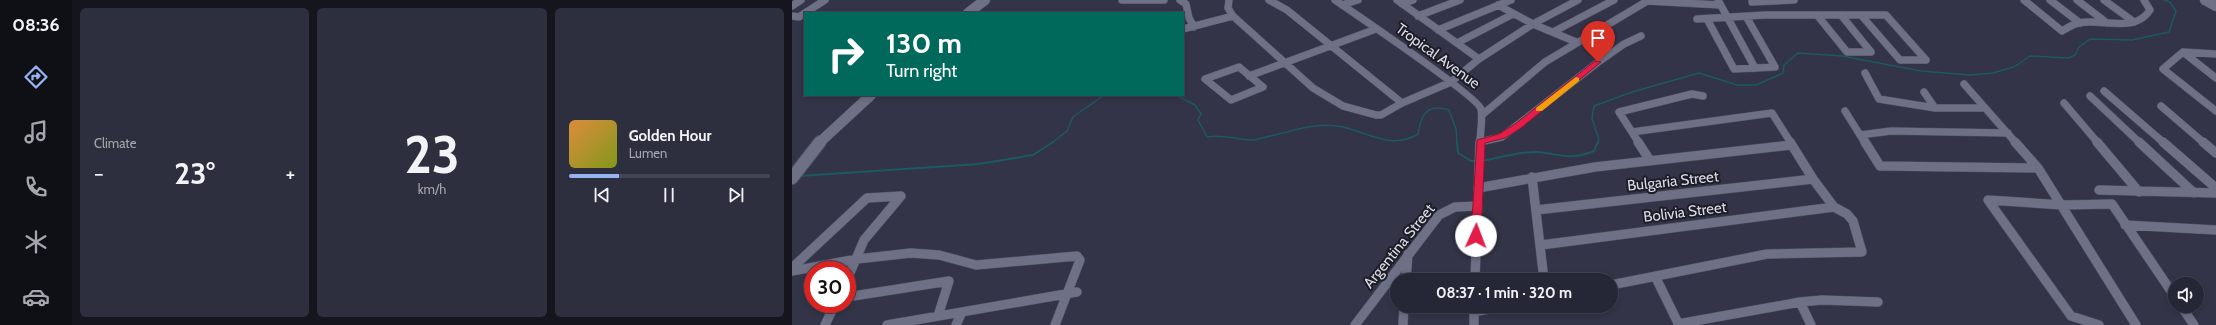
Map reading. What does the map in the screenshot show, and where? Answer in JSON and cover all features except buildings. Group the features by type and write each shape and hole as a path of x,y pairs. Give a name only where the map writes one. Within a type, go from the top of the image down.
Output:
{"street":[{"path":"807,12 825,0"},
{"path":"969,12 985,0"},
{"path":"1122,0 1164,0"},
{"path":"1180,0 1186,4 1189,18 1194,27"},
{"path":"1229,0 1228,8 1233,16 1286,62 1313,88 1329,99 1343,106 1381,115 1402,103 1451,82 1479,59 1533,24 1578,0"},
{"path":"1270,0 1287,10 1402,103"},
{"name":"Tropical Avenue","path":"1335,0 1451,82 1477,103 1482,115"},
{"path":"1342,5 1358,0"},
{"path":"1399,2 1412,0"},
{"path":"1418,16 1460,0"},
{"path":"1438,30 1511,0"},
{"path":"1553,32 1614,0"},
{"path":"1681,4 1688,0"},
{"path":"1758,17 1752,1 1794,0"},
{"path":"2024,0 2062,31 2080,23 2134,22 2148,15 2150,10 2144,0"},
{"path":"2050,0 2080,23"},
{"path":"2077,0 2107,23"},
{"path":"2104,0 2134,22"},
{"path":"2205,0 2216,6"},
{"path":"1475,273 1482,115 1545,62 1576,42 1648,1 1681,4 1719,3 1755,68"},
{"path":"1399,2 1479,59"},
{"path":"1498,5 1533,24 1576,42"},
{"path":"792,16 799,17 804,14"},
{"path":"1457,43 1513,14"},
{"path":"1817,15 1847,52 1871,52 1841,15"},
{"path":"1696,20 1817,15 1861,15 1886,15 1926,60 1900,60 1861,15"},
{"path":"1184,30 1233,16"},
{"path":"1707,19 1734,69 1774,67 1746,18"},
{"path":"1249,76 1376,29"},
{"path":"1480,142 1502,136 1518,126 1598,62 1624,44 1641,36"},
{"path":"2216,54 2183,52 2163,69 2216,112"},
{"path":"2183,52 2216,78"},
{"path":"1239,68 1249,76 1263,88 1231,100 1205,79 1239,68"},
{"path":"1865,73 1879,99 1935,108 1985,108"},
{"path":"1964,84 2038,168 2063,205 2136,325"},
{"path":"2104,91 2216,188"},
{"path":"1924,92 1935,108"},
{"path":"1649,159 1619,112 1692,94 1704,96"},
{"path":"792,178 822,139 869,96"},
{"path":"2090,96 2194,193"},
{"path":"2064,103 2139,192"},
{"path":"2161,106 2216,153"},
{"path":"1845,111 1880,166 2038,168"},
{"path":"1618,284 1766,254 1862,252 1853,221 1847,214 1834,207 1813,179 1772,113 1632,132"},
{"path":"1860,136 1891,132 2008,133"},
{"path":"1478,188 1532,177 1649,159 1791,145"},
{"path":"1532,177 1543,273"},
{"name":"Bulgaria Street","path":"1536,210 1813,179"},
{"path":"2099,190 2216,193"},
{"path":"792,270 867,198 901,196 864,240 857,259"},
{"path":"2099,325 2071,316 1988,200 2063,205 2112,204 2168,287"},
{"name":"Argentina Street","path":"1355,325 1408,254 1443,211 1455,207 1478,206"},
{"name":"Bolivia Street","path":"1541,245 1834,207"},
{"path":"2125,225 2216,230"},
{"path":"792,270 857,259 911,253 939,255 976,265 1077,256 1080,260 1072,293 1055,325"},
{"path":"1407,273 1408,254"},
{"path":"1655,276 1678,324 1800,302 1829,300 1878,302"},
{"path":"856,296 948,281 938,316"},
{"path":"887,325 1072,293"},
{"path":"1800,302 1811,325"},
{"path":"956,325 962,312"},
{"path":"825,325 831,313"},
{"path":"1403,325 1404,313"},
{"path":"1474,313 1474,325"},
{"path":"2186,313 2194,325"}],"waterway":[{"path":"1598,143 1599,140 1592,118 1594,106 1632,92 1699,73 1737,85 1756,85 1783,73 1784,65 1798,53 1842,56 1921,71 1970,75 1993,73 2014,67 2030,56 2068,58 2075,55 2079,47 2090,39 2132,40 2169,32 2176,11 2170,2 2164,0"},
{"path":"1052,143 1067,131 1073,117 1103,96"},
{"path":"1178,96 1195,105 1201,114 1198,120 1207,137 1219,136 1254,140 1306,127 1334,125 1380,139 1408,139 1418,134 1421,121 1426,112 1435,108 1441,108 1449,110 1456,129 1457,143"},
{"path":"799,176 979,164 1033,155 1053,142"},
{"path":"1457,142 1458,153 1471,161 1477,161"},
{"path":"1482,161 1531,152 1578,156 1594,151 1598,142"}],"slow traffic":[{"path":"1539,109 1576,80"}],"route":[{"path":"1476,236 1480,142 1502,136 1518,126 1598,62"}]}
